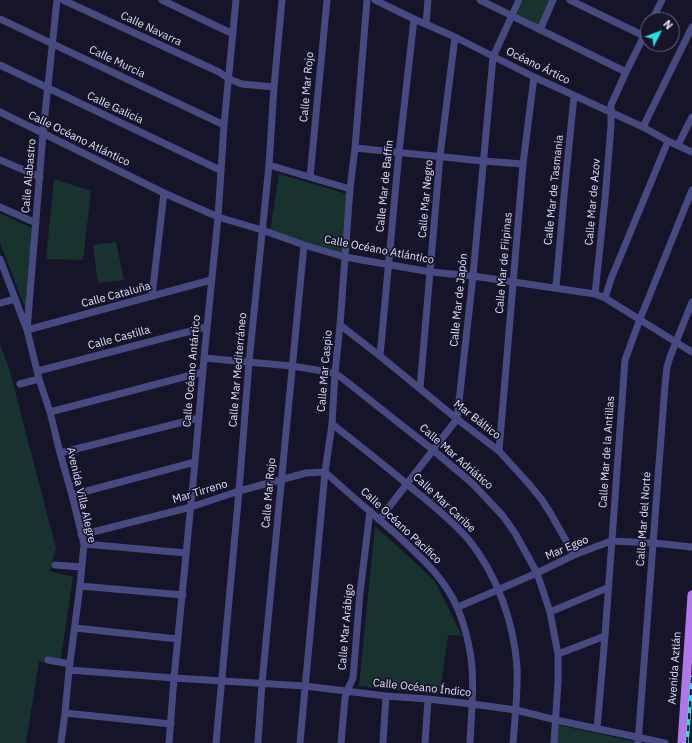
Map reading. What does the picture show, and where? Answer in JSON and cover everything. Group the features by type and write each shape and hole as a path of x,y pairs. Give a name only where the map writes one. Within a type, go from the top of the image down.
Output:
{"main road":[{"name":"Avenida Aztlán","path":"682,743 692,595"}],"street":[{"name":"Calle Alabastro","path":"27,330 47,88 57,0"},
{"name":"Calle Navarra","path":"63,0 218,72 229,79 242,84 274,86"},
{"path":"162,0 233,34"},
{"name":"Calle Océano Antártico","path":"169,743 186,553 196,462 206,327 218,217 220,170 236,0"},
{"name":"Calle Mar Mediterráneo","path":"216,743 249,362 269,165 274,86 282,0"},
{"name":"Calle Mar Rojo","path":"310,177 327,0"},
{"name":"Calle Mar Caspio","path":"300,743 325,472 332,424 334,374 340,325 350,189 355,148 367,0"},
{"name":"Océano Ártico","path":"377,0 574,96 643,127 692,152"},
{"path":"426,24 428,0"},
{"path":"480,0 626,72"},
{"name":"Calle Mar de Japón","path":"457,419 473,276 493,57 519,0"},
{"path":"540,30 553,0"},
{"path":"570,0 640,34"},
{"path":"655,12 660,1"},
{"name":"Calle Murcia","path":"0,19 224,125"},
{"name":"Calle Mar de Baffin","path":"380,356 414,19"},
{"path":"643,127 692,27"},
{"name":"Calle Mar Negro","path":"420,388 440,156 455,37"},
{"name":"Calle Mar de Azov","path":"595,294 598,276 611,126 611,105 640,44"},
{"name":"Calle Galicia","path":"0,65 220,170"},
{"name":"Calle Mar de Fiipinas","path":"498,451 524,164 534,76"},
{"name":"Calle Mar de Tasmania","path":"556,288 574,96"},
{"name":"Calle Océano Atlántico","path":"0,112 164,193 218,217 262,230 304,245 345,256 388,265 595,294 605,298 692,352"},
{"path":"678,145 692,117"},
{"path":"605,298 611,279 668,141"},
{"path":"355,148 524,164"},
{"path":"0,160 40,177"},
{"path":"269,165 350,189"},
{"name":"Calle Mar de la Antillas","path":"596,728 605,636 625,360 692,190"},
{"path":"152,296 164,193"},
{"path":"0,207 36,223"},
{"name":"Calle Mar Rojo","path":"258,743 262,683 304,245"},
{"name":"Avenida Villa Alegre","path":"0,259 27,330 84,544 61,743"},
{"path":"598,276 611,279"},
{"name":"Calle Cataluña","path":"27,330 211,280"},
{"path":"0,303 15,299"},
{"name":"Calle Mar del Norte","path":"639,740 667,367 692,302"},
{"name":"Mar Báltico","path":"340,325 498,451 542,500 574,555"},
{"name":"Calle Castilla","path":"38,371 206,327"},
{"path":"204,358 292,366 334,374"},
{"path":"50,412 203,372"},
{"name":"Calle Mar Adriático","path":"334,374 342,378 433,450 473,484 503,516 515,533 537,573 550,612 558,654 554,743"},
{"path":"20,384 40,379"},
{"path":"60,453 199,418"},
{"path":"379,520 457,419"},
{"name":"Calle Mar Caribe","path":"332,424 437,509 456,526 480,555 498,589 507,614 512,637 517,668 516,710 513,743"},
{"path":"72,495 196,462"},
{"name":"Mar Tirreno","path":"81,535 191,507 239,491 306,473 325,472"},
{"name":"Calle Océano Pacífico","path":"325,472 421,557 450,592 458,607 468,643 472,667 470,743"},
{"name":"Calle Mar Arábigo","path":"341,743 345,698 353,678 360,593 370,511"},
{"name":"Mar Egeo","path":"458,607 537,573 574,555 611,541 692,547"},
{"path":"84,544 186,553"},
{"path":"55,565 81,567"},
{"path":"80,586 183,595"},
{"path":"550,612 608,588"},
{"path":"75,628 178,639"},
{"path":"558,654 605,636"},
{"name":"Calle Océano Índico","path":"48,660 69,667 174,678 305,686 386,696 472,704 516,710 596,728 639,740 665,743"},
{"path":"383,743 386,696"},
{"path":"425,743 428,699"},
{"path":"65,714 171,724"}],"green space":[{"path":"523,0 552,0 540,26 517,15"},
{"path":"279,174 347,194 343,253 270,232"},
{"path":"54,179 91,191 83,260 46,259"},
{"path":"0,213 34,229 27,313 0,243"},
{"path":"116,242 124,280 98,283 93,245"},
{"path":"0,344 9,368 56,548 50,571 73,577 60,664 39,661 26,743 0,743"},
{"path":"375,526 435,581 462,636 448,635 440,695 359,686"},
{"path":"558,725 636,742 636,743 557,743"}],"railway":[{"path":"687,743 692,677"}]}
